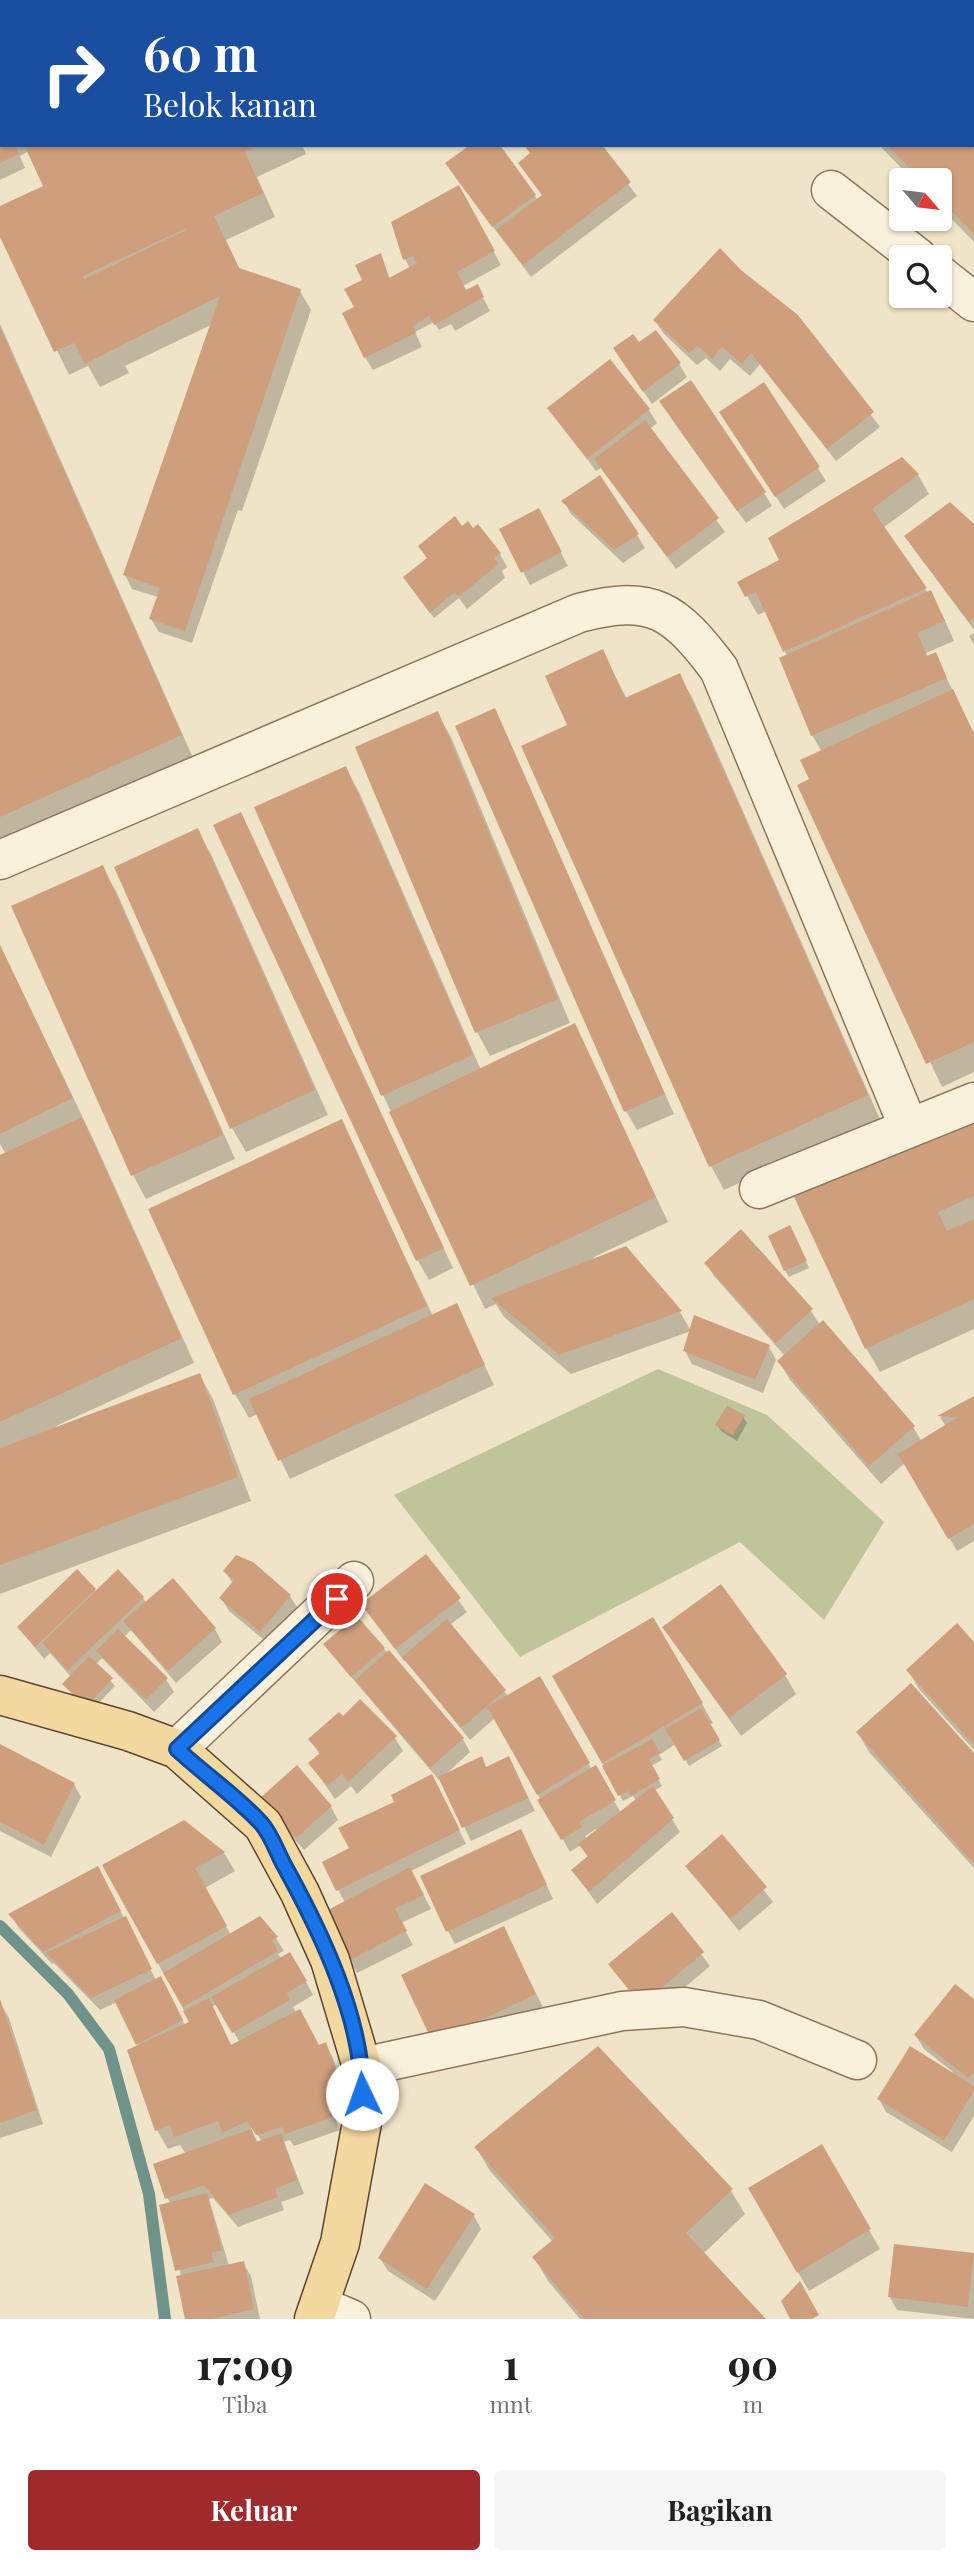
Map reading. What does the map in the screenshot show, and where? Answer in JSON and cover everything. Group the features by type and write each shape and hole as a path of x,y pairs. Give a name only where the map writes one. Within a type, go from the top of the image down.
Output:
{"main road":[{"path":"0,1695 128,1731 177,1749 263,1825 300,1893 330,1960 362,2067 359,2135 328,2315"}],"lane":[{"path":"831,190 902,245"},
{"path":"952,285 974,302"},
{"path":"0,860 579,613 605,606 640,606 669,614 689,630 719,669 909,1128"},
{"path":"759,1189 974,1102"},
{"path":"177,1749 354,1581"},
{"path":"362,2067 622,2011 684,2007 759,2020 857,2060"}],"green space":[{"path":"658,1369 767,1415 884,1522 824,1620 740,1542 520,1657 394,1495"}],"building":[{"path":"0,147 16,147 19,154 0,163"},
{"path":"25,147 256,147 245,152 263,193 214,216 239,268 301,289 185,631 149,619 160,588 123,575 220,296 85,364 74,343 54,352 0,237 0,206 43,186","holes":["186,230 84,279 83,276"]},
{"path":"467,147 501,147 536,195 492,227 445,163"},
{"path":"526,147 604,147 631,182 523,265 496,230 542,195 518,163 530,153"},
{"path":"889,147 974,147 974,234 952,211 952,168 909,168"},
{"path":"459,185 495,251 457,272 466,290 478,284 484,297 434,325 429,316 413,326 416,333 364,358 342,313 354,307 344,289 362,280 355,265 381,253 389,278 417,263 413,256 403,260 391,222"},
{"path":"720,248 741,270 798,315 874,412 827,449 751,353 742,364 722,347 712,359 698,346 689,353 653,320"},
{"path":"0,327 182,735 0,817"},
{"path":"656,330 681,363 643,392 613,348 633,334 639,342"},
{"path":"610,359 650,409 587,459 547,408"},
{"path":"691,380 766,492 737,511 659,401"},
{"path":"764,382 820,467 775,497 719,412"},
{"path":"645,420 719,518 667,557 594,459"},
{"path":"902,457 919,474 872,509 927,588 783,652 756,592 745,597 737,582 779,560 768,538"},
{"path":"600,475 639,534 614,550 561,501"},
{"path":"950,502 974,524 974,618 969,622 904,536"},
{"path":"539,508 562,552 521,573 499,529"},
{"path":"455,516 462,526 468,521 473,528 478,524 501,553 494,558 499,564 458,597 455,592 430,613 403,577 427,558 418,546"},
{"path":"931,590 945,621 917,633 927,656 936,652 947,678 811,736 779,658"},
{"path":"603,649 625,698 680,673 868,1095 709,1167 521,746 567,725 545,676"},
{"path":"953,689 974,734 974,1042 926,1064 797,785 809,779 800,760"},
{"path":"495,708 665,1094 624,1112 455,726"},
{"path":"438,711 558,999 475,1033 355,747"},
{"path":"346,766 473,1055 381,1096 254,807"},
{"path":"241,812 444,1248 416,1261 213,825"},
{"path":"198,828 315,1090 230,1129 114,867"},
{"path":"103,865 223,1135 131,1176 11,906"},
{"path":"0,945 73,1098 0,1134"},
{"path":"575,1023 656,1197 470,1286 389,1112"},
{"path":"974,1114 974,1196 938,1212 947,1231 974,1219 974,1299 865,1349 794,1197"},
{"path":"82,1117 182,1338 0,1422 0,1155"},
{"path":"342,1119 427,1306 233,1395 148,1209"},
{"path":"790,1225 807,1261 784,1271 768,1236"},
{"path":"741,1229 813,1309 776,1343 704,1263"},
{"path":"626,1246 682,1311 559,1355 491,1298"},
{"path":"457,1303 485,1365 278,1461 249,1399"},
{"path":"694,1315 770,1345 755,1380 683,1351"},
{"path":"823,1320 915,1426 869,1466 777,1361"},
{"path":"200,1373 238,1477 0,1565 0,1448"},
{"path":"974,1396 974,1524 948,1539 898,1454 958,1417 937,1416"},
{"path":"727,1406 745,1415 733,1435 715,1425"},
{"path":"426,1554 461,1598 395,1649 361,1604"},
{"path":"236,1555 253,1562 291,1595 260,1632 219,1598 234,1580 223,1571"},
{"path":"77,1569 96,1589 35,1647 17,1627"},
{"path":"118,1569 144,1597 68,1670 42,1643"},
{"path":"173,1578 216,1628 168,1671 123,1621"},
{"path":"721,1584 787,1674 729,1718 662,1627"},
{"path":"357,1616 385,1648 351,1677 323,1644"},
{"path":"653,1617 703,1703 602,1763 552,1676"},
{"path":"447,1619 506,1690 461,1728 402,1657"},
{"path":"957,1623 974,1642 974,1745 906,1670"},
{"path":"118,1629 168,1678 146,1700 96,1651"},
{"path":"389,1650 464,1738 430,1768 355,1680"},
{"path":"89,1656 113,1678 86,1707 62,1684"},
{"path":"540,1676 590,1763 537,1795 487,1707"},
{"path":"911,1683 974,1753 974,1864 856,1732"},
{"path":"360,1699 397,1736 348,1782 342,1774 327,1786 308,1763 320,1753 308,1739 339,1712 343,1716"},
{"path":"701,1708 720,1740 684,1761 665,1729"},
{"path":"652,1739 660,1753 649,1759 660,1779 631,1796 628,1791 618,1796 602,1766"},
{"path":"0,1744 75,1783 44,1845 0,1822"},
{"path":"482,1756 486,1767 509,1756 528,1798 462,1828 438,1777"},
{"path":"297,1765 332,1806 296,1838 260,1798"},
{"path":"596,1765 616,1800 579,1822 582,1827 561,1840 537,1800"},
{"path":"432,1774 460,1830 336,1891 322,1862 349,1848 338,1828 394,1802 391,1795"},
{"path":"653,1786 674,1818 589,1892 571,1870 588,1856 578,1844"},
{"path":"184,1820 225,1852 195,1868 227,1926 157,1964 102,1865"},
{"path":"521,1829 547,1885 446,1932 420,1876"},
{"path":"722,1834 767,1887 730,1919 685,1866"},
{"path":"98,1866 121,1911 43,1952 8,1914"},
{"path":"410,1867 424,1895 395,1909 407,1931 348,1961 324,1912"},
{"path":"672,1912 704,1952 641,2005 608,1964"},
{"path":"126,1916 152,1969 91,1998 46,1953"},
{"path":"260,1916 278,1937 272,1940 278,1951 183,2007 163,1973"},
{"path":"504,1926 536,1994 433,2043 401,1975"},
{"path":"290,1952 307,1981 287,1993 290,2000 232,2033 211,1997"},
{"path":"161,1976 183,2020 136,2045 114,2000"},
{"path":"955,1984 974,1999 974,2072 968,2078 914,2035"},
{"path":"209,1998 231,2045 300,2009 319,2045 326,2042 345,2096 328,2101 333,2117 285,2134 282,2127 256,2135 247,2121 222,2133 218,2121 174,2137 170,2125 155,2131 127,2050 189,2022 183,2011"},
{"path":"0,1999 37,2110 0,2123"},
{"path":"598,2046 733,2189 686,2233 766,2319 584,2319 532,2257 555,2238 474,2147"},
{"path":"910,2046 974,2086 974,2091 944,2140 877,2099"},
{"path":"251,2129 256,2142 281,2133 297,2180 275,2189 278,2197 229,2215 204,2185 165,2199 153,2164"},
{"path":"822,2144 871,2229 797,2273 748,2188"},
{"path":"425,2183 475,2214 427,2289 378,2258"},
{"path":"207,2193 222,2250 211,2253 214,2262 175,2271 159,2205"},
{"path":"894,2244 974,2253 968,2307 888,2297"},
{"path":"244,2261 254,2309 212,2319 185,2319 176,2276"},
{"path":"800,2281 819,2315 812,2319 790,2319 781,2301"}],"waterway":[{"path":"0,1926 68,1994 109,2049 149,2194 165,2319"}],"route":[{"path":"337,1599 177,1749 263,1825 300,1893 330,1960 350,2023 362,2067 362,2094"}]}
